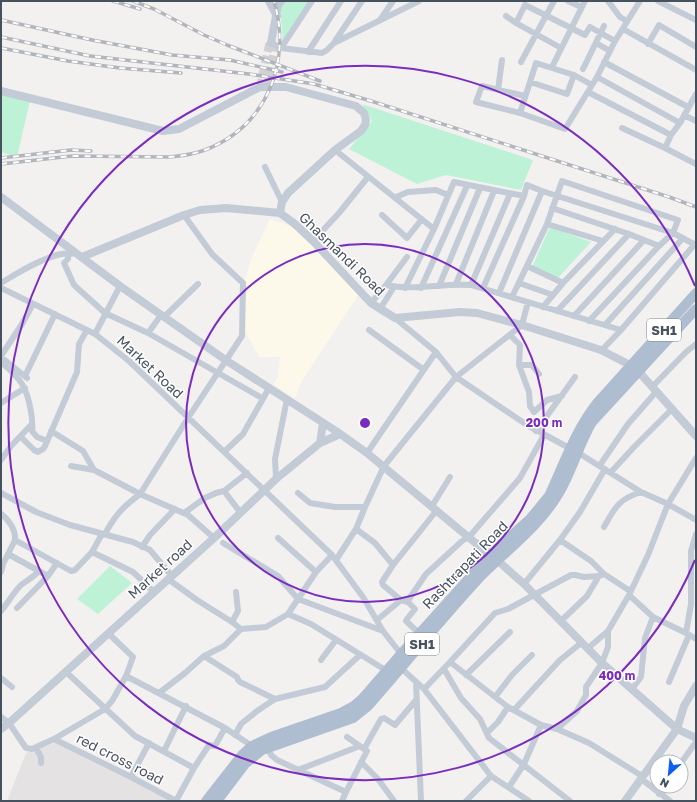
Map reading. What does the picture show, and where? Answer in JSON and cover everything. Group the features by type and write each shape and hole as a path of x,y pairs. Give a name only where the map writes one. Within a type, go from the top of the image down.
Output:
{"main road":[{"name":"Rashtrapati Road","path":"574,451 578,430 586,416 696,293"},
{"name":"Rashtrapati Road","path":"217,801 245,764 262,750 342,717 364,698 401,654 494,558 543,504 559,483 574,451 592,422 606,405 639,372 696,309"},
{"name":"Rashtrapati Road","path":"206,801 242,755 252,746 271,737 342,717 353,718 368,706 494,558"}],"street":[{"path":"269,1 277,16"},
{"path":"281,48 312,1"},
{"path":"308,52 341,1"},
{"path":"279,2 271,43 281,48 322,53 334,43 362,1"},
{"path":"379,21 393,1"},
{"path":"334,43 419,1"},
{"path":"521,62 554,1"},
{"path":"568,1 581,7"},
{"path":"552,67 585,1"},
{"path":"608,1 620,17 627,21"},
{"path":"525,96 482,86 476,102 520,113 565,129 597,77 615,41 640,1"},
{"path":"658,1 696,20"},
{"path":"516,23 525,5 585,35 610,51"},
{"path":"506,16 561,48"},
{"path":"648,44 659,25 696,47"},
{"path":"583,69 604,26"},
{"path":"585,35 590,27 615,41"},
{"path":"623,29 696,70"},
{"path":"498,90 502,60"},
{"path":"604,62 688,107"},
{"path":"520,113 536,63 552,67 592,85"},
{"path":"530,82 567,94 574,76"},
{"path":"597,77 680,123"},
{"path":"1,92 163,131 179,129 260,87 286,87 356,106 364,113 366,120 361,131 335,150 288,193 282,202 280,213"},
{"path":"588,92 671,135"},
{"path":"665,148 671,135 680,123 696,94"},
{"path":"684,115 696,121"},
{"path":"622,128 696,164"},
{"path":"335,150 434,229"},
{"path":"265,167 282,202"},
{"path":"313,242 368,177"},
{"path":"512,297 547,224 562,181 678,220 673,233 589,321"},
{"path":"405,288 434,229 454,182 467,186 524,196"},
{"path":"483,288 524,196 527,185 673,233 696,245 601,351"},
{"path":"421,288 467,186"},
{"path":"439,286 480,188"},
{"path":"396,198 408,192 436,190 448,195"},
{"path":"456,284 494,191"},
{"path":"499,293 542,191"},
{"path":"471,285 510,194"},
{"path":"1,197 162,316 227,361 340,434 384,466 524,584 584,646 677,729 696,738"},
{"name":"Ghasmandi Road","path":"82,257 184,215 200,210 226,208 280,213 295,224 371,303 395,318"},
{"path":"552,208 615,229 659,246"},
{"path":"15,540 72,571 75,570 92,552 115,516 129,502 140,494 242,336 242,283 212,254 184,215"},
{"path":"382,215 407,238 422,219"},
{"path":"547,224 603,241"},
{"path":"543,307 563,283 615,229"},
{"path":"558,311 629,234"},
{"path":"605,325 683,238"},
{"path":"574,316 644,240"},
{"path":"1,283 52,256 68,253 82,257"},
{"path":"68,253 68,259 64,262 74,285 105,313 148,333 262,398"},
{"path":"371,303 407,257"},
{"path":"527,266 563,283"},
{"path":"519,283 553,295"},
{"path":"148,333 162,316 198,284"},
{"path":"386,285 405,288 421,288 456,284 471,285 621,330"},
{"path":"95,334 120,286"},
{"path":"380,309 394,287"},
{"name":"Market Road","path":"1,288 95,334 129,361 265,490 334,558 363,597 383,631 401,654"},
{"path":"159,693 204,656 224,646 241,629 266,627 288,614 316,572 334,558 356,529 384,466 456,377 522,325 528,302"},
{"path":"33,304 1,356 26,377 55,314"},
{"path":"395,318 460,312 476,313 522,325 601,351 630,365 639,372 671,410 696,436"},
{"path":"395,318 436,352 456,377 536,431 574,451 642,492 668,504 696,520"},
{"path":"20,436 34,450 38,452 43,449 50,430 77,372 79,344 87,330"},
{"path":"369,330 424,370"},
{"path":"510,335 520,346 519,365 529,392 530,406 534,412 547,400 562,396"},
{"path":"524,584 560,540 580,512 605,469 628,424 686,352 696,344"},
{"path":"367,453 436,352"},
{"path":"2,365 14,373 25,388 34,423 32,431 37,437 47,441"},
{"path":"519,365 532,365 539,374"},
{"path":"536,431 575,378"},
{"path":"1,402 25,388"},
{"path":"224,452 243,434 269,388"},
{"path":"276,479 275,459 287,399"},
{"path":"605,469 635,446 671,410"},
{"path":"1,460 20,436 34,423"},
{"path":"320,442 323,423"},
{"path":"50,430 83,451 94,470"},
{"name":"Market road","path":"1,729 214,538 276,479 320,442 340,434"},
{"path":"376,620 404,601 426,574 462,541 469,537 520,478 544,435"},
{"path":"487,733 560,660 608,631 630,593 648,555 668,504 696,458"},
{"path":"71,466 94,470 140,494 184,513 192,518 214,538"},
{"path":"184,513 205,498 224,491 247,473"},
{"path":"420,634 406,622 406,619 415,609 382,585 382,582 434,508 450,477"},
{"path":"224,491 240,512"},
{"path":"604,527 614,508 628,496 642,492"},
{"path":"1,493 36,512 70,525 133,542 150,550 170,577 196,600 241,629"},
{"path":"298,493 310,502 335,507 365,507"},
{"path":"142,547 150,535 176,510"},
{"path":"1,514 12,526 15,535 15,540 2,564 1,572"},
{"path":"356,529 375,543 393,565"},
{"path":"669,682 687,634 691,604 691,551 696,536"},
{"path":"278,538 316,572"},
{"path":"560,540 591,561 602,575 630,593 653,617 696,640"},
{"path":"223,543 278,576 298,599 383,631"},
{"path":"92,552 132,572 154,592"},
{"path":"8,554 48,576"},
{"path":"17,608 48,576 57,563"},
{"path":"1,611 9,598 39,571"},
{"path":"424,689 495,613 508,609 571,575 584,578 602,575"},
{"path":"561,621 588,596 602,575"},
{"path":"232,622 238,611 236,592"},
{"path":"288,614 311,624 386,671"},
{"path":"632,689 641,677 645,638 653,617"},
{"path":"557,729 577,711 586,695 586,686 602,663 608,647 608,631"},
{"path":"466,675 510,632"},
{"path":"105,709 112,701 126,676 133,657 108,633"},
{"path":"321,660 336,640"},
{"path":"235,735 241,724 257,711 275,700 325,687 360,655"},
{"path":"495,697 512,675 532,655"},
{"path":"204,656 237,677 237,680 240,682 275,700"},
{"path":"450,662 511,709 541,725 557,729 589,743 641,777 649,785"},
{"path":"401,668 424,689 491,776 529,801"},
{"path":"444,668 461,698 480,719 488,738 524,764 570,801"},
{"path":"66,672 135,736 194,768"},
{"path":"126,676 186,706 225,728 252,746"},
{"path":"1,678 12,687"},
{"path":"416,682 421,801"},
{"path":"625,801 677,729 684,706 696,686"},
{"path":"298,770 362,748 381,719 384,718 395,725 416,700"},
{"path":"164,751 186,706"},
{"name":"red cross road","path":"36,748 105,709"},
{"path":"1,717 9,723 26,748 36,748 41,757 41,763"},
{"path":"509,787 524,764 541,725"},
{"path":"176,801 194,768 209,745 214,746 216,744 225,728"},
{"path":"342,801 367,752 347,737"},
{"name":"red cross road","path":"54,739 176,801"},
{"path":"687,754 696,742"},
{"path":"131,777 149,743"},
{"path":"268,748 277,760 346,792"},
{"path":"361,762 378,779 394,801"},
{"path":"466,801 491,776"},
{"path":"659,794 670,801"}],"shaded area":[{"path":"270,219 290,226 302,234 359,294 301,382 295,398 273,384 278,378 280,357 259,357 245,331 244,283 252,257"},
{"path":"60,741 170,801 7,801 26,753"}],"green space":[{"path":"284,1 311,1 283,42 280,7"},
{"path":"1,94 30,101 17,157 1,152"},
{"path":"362,104 533,160 521,190 446,175 417,184 349,149 372,121"},
{"path":"550,227 591,242 557,279 532,267"},
{"path":"110,566 132,583 98,614 77,599"}],"tunnel":[{"path":"260,87 269,45 271,43 275,47 267,87"}],"railway":[{"path":"113,1 140,9"},
{"path":"133,1 154,9 204,35 227,45 320,81"},
{"path":"1,164 72,156 174,157 205,150 227,139 244,125 259,108 270,89 276,69 280,47 279,24 274,1"},
{"path":"1,20 92,40 172,55 230,60 282,72"},
{"path":"1,37 90,56 249,74 314,84 371,101 696,207"},
{"path":"1,48 68,61 120,68 181,73"},
{"path":"1,158 71,150 91,151"}]}
